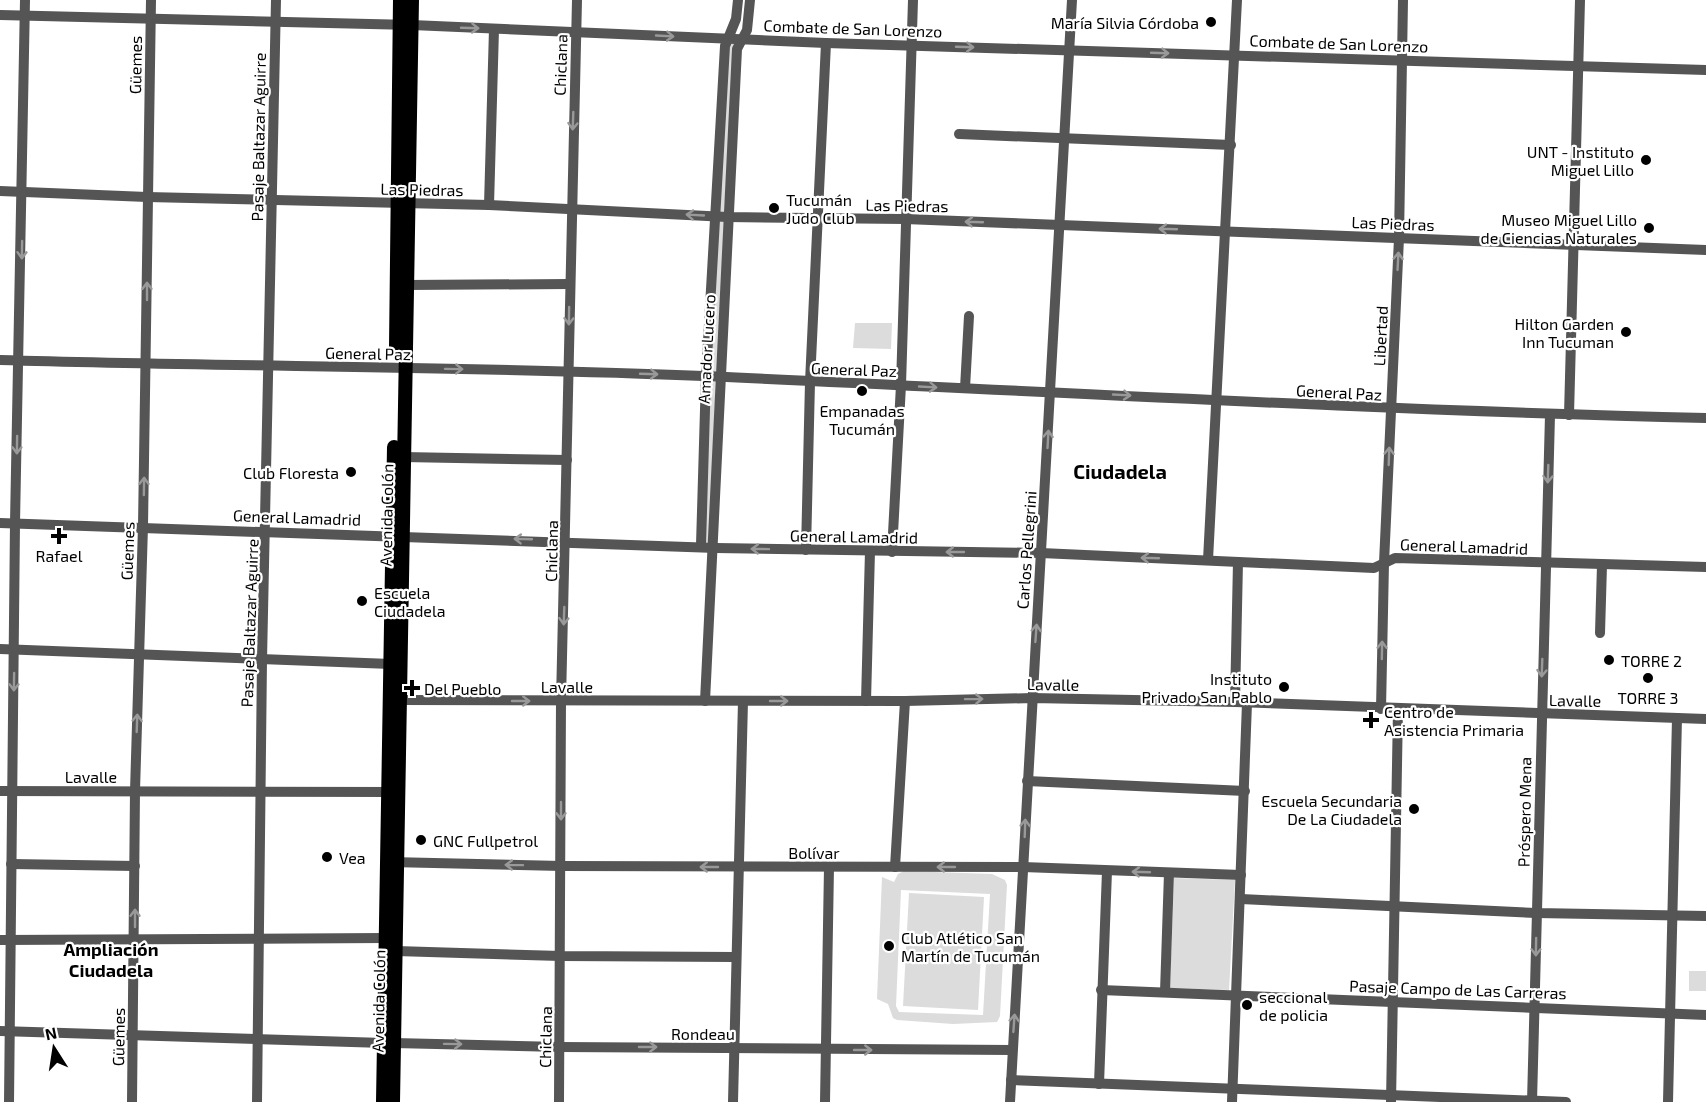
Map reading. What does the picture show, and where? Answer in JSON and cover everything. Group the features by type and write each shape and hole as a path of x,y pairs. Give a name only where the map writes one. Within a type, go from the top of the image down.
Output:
{"main road":[{"name":"Avenida Colón","path":"400,0 406,25"},
{"name":"Avenida Colón","path":"393,792 400,700 398,535 406,25 412,0"},
{"name":"Avenida Colón","path":"383,1102 396,951 392,862 391,664 404,457 400,369 407,285 404,204"},
{"name":"Avenida Colón","path":"392,862 386,938 393,1102"}],"street":[{"path":"9,1102 5,1031 5,940 11,864 13,791 15,523 25,0"},
{"name":"Güemes","path":"132,1102 135,791 143,526 151,0"},
{"name":"Pasaje Baltazar Aguirre","path":"257,1102 262,660 276,0"},
{"name":"Chiclana","path":"559,1102 562,866 561,701 567,540 570,209 577,0"},
{"name":"Amador Lucero","path":"705,702 706,376 726,39 736,20 738,0"},
{"name":"Amador Lucero","path":"706,546 720,377 737,49 740,39 747,30 750,0"},
{"path":"892,552 901,385 913,0"},
{"name":"Carlos Pellegrini","path":"1010,1102 1026,781 1061,225 1072,0"},
{"path":"1208,560 1227,232 1237,0"},
{"name":"Libertad","path":"1381,709 1384,563 1400,238 1403,0"},
{"path":"1569,415 1580,0"},
{"name":"Combate de San Lorenzo","path":"0,15 406,25 826,43 1706,70"},
{"path":"489,205 494,29"},
{"path":"806,550 810,382 826,43"},
{"path":"959,134 1231,145"},
{"name":"Las Piedras","path":"0,191 489,205 727,217 905,219 1706,250"},
{"path":"407,285 569,284"},
{"path":"965,388 969,316"},
{"name":"General Paz","path":"0,360 568,371 1051,391 1391,410 1706,418"},
{"name":"Próspero Mena","path":"1532,1101 1550,415"},
{"path":"404,457 567,460"},
{"name":"General Lamadrid","path":"0,523 567,540 806,550 1041,553 1374,568 1395,558 1706,567"},
{"path":"866,701 870,551"},
{"path":"1235,702 1238,562"},
{"path":"1600,633 1602,565"},
{"path":"0,649 391,664"},
{"name":"Lavalle","path":"400,700 705,702 1032,698 1235,702 1706,719"},
{"path":"733,1102 743,701"},
{"path":"895,867 905,701"},
{"path":"1232,1102 1247,703"},
{"path":"1391,1099 1398,709"},
{"path":"1668,1102 1677,717"},
{"path":"1026,781 1245,791"},
{"name":"Lavalle","path":"0,791 393,792"},
{"name":"Bolívar","path":"392,862 562,866 1023,867 1241,875"},
{"path":"11,864 135,866"},
{"path":"825,1102 829,867"},
{"path":"1099,1084 1107,871"},
{"path":"1165,992 1169,873"},
{"path":"1240,899 1536,913 1706,916"},
{"path":"5,940 386,938"},
{"path":"396,951 561,957 735,957"},
{"name":"Pasaje Campo de Las Carreras","path":"1101,990 1706,1015"},
{"name":"Rondeau","path":"5,1031 560,1047 1012,1050"},
{"path":"1011,1080 1232,1089 1391,1099 1566,1102"}],"shaded area":[{"path":"729,42 735,42 724,213 718,212"},
{"path":"718,219 724,220 717,374 709,373"},
{"path":"855,323 892,323 891,349 853,348"},
{"path":"709,380 716,380 709,543 704,542"},
{"name":"Club Atlético San Martín de Tucumán","path":"904,871 992,874 1005,880 1007,885 1000,1016 997,1022 953,1024 897,1020 893,1018 888,1004 877,999 882,877 894,882 898,874","holes":["901,890 990,894 983,1015 899,1012 896,1006"]},
{"path":"1174,878 1235,880 1229,990 1170,988"},
{"path":"909,893 984,897 978,1010 903,1006"},
{"path":"1689,971 1706,971 1706,991 1689,991"}],"place":[{"name":"María Silvia Córdoba","path":"1211,22"},
{"name":"UNT - Instituto Miguel Lillo","path":"1646,160"},
{"name":"Tucumán Judo Club","path":"774,208"},
{"name":"Museo Miguel Lillo de Ciencias Naturales","path":"1649,228"},
{"name":"Hilton Garden Inn Tucuman","path":"1626,332"},
{"name":"Empanadas Tucumán","path":"862,391"},
{"name":"Club Floresta","path":"351,472"},
{"name":"Rafael","path":"59,536"},
{"name":"Escuela Ciudadela","path":"362,601"},
{"name":"TORRE 2","path":"1609,660"},
{"name":"TORRE 3","path":"1648,678"},
{"name":"Instituto Privado San Pablo","path":"1284,687"},
{"name":"Del Pueblo","path":"412,688"},
{"name":"Centro de Asistencia Primaria","path":"1371,720"},
{"name":"Escuela Secundaria De La Ciudadela","path":"1414,809"},
{"name":"GNC Fullpetrol","path":"421,840"},
{"name":"Vea","path":"327,857"},
{"name":"Club Atlético San Martín de Tucumán","path":"889,946"},
{"name":"seccional de policia","path":"1247,1005"}],"district":[{"name":"Ciudadela","path":"1120,471"},
{"name":"Ampliación Ciudadela","path":"111,959"}]}
